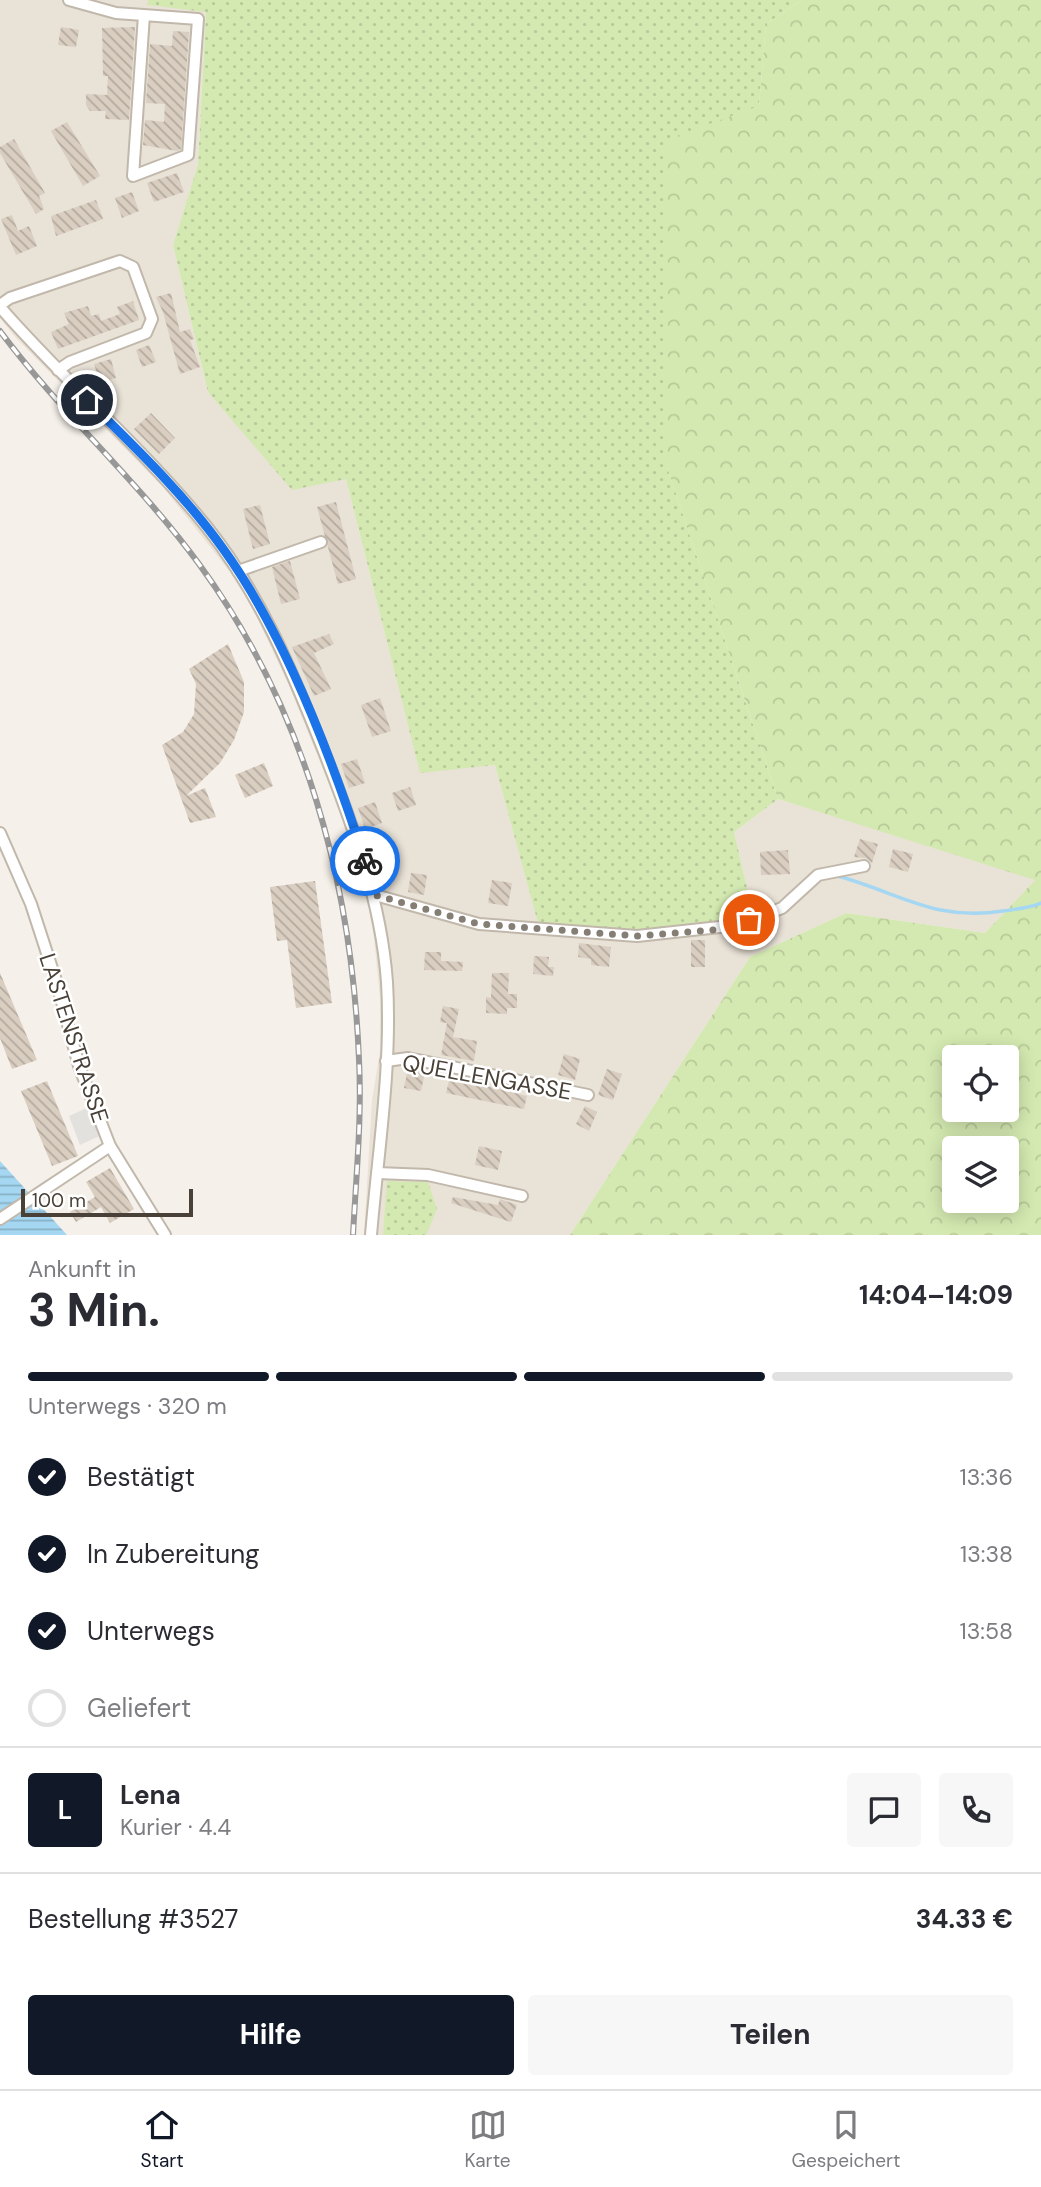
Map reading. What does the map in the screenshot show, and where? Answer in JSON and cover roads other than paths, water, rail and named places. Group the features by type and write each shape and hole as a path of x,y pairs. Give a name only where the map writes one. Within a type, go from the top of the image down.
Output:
{"street":[{"path":"69,0 116,13 144,15 198,19 188,155 133,176 144,15"},
{"path":"58,370 70,362 146,333 152,319 133,267 120,261 10,298 0,306 58,370 179,495 238,570 294,676 350,817 375,895 387,982 387,1060 371,1235"},
{"path":"238,570 321,542"},
{"name":"LASTENSTRASSE","path":"0,833 31,904 58,987 79,1066 110,1146 165,1235"},
{"path":"375,895 479,924 637,936 738,925 782,908 818,875 864,866"},
{"name":"QUELLENGASSE","path":"387,1060 408,1058 588,1095"},
{"path":"0,1219 110,1146"},
{"path":"377,1173 428,1175 522,1196"}],"water":[{"path":"0,1161 67,1235 0,1235"}],"waterway":[{"path":"834,875 917,904 956,912 1003,911 1041,903"}],"railway":[{"path":"0,331 199,564 236,620 268,678 294,738 316,800 333,864 346,928 354,994 360,1104 353,1235"}]}
